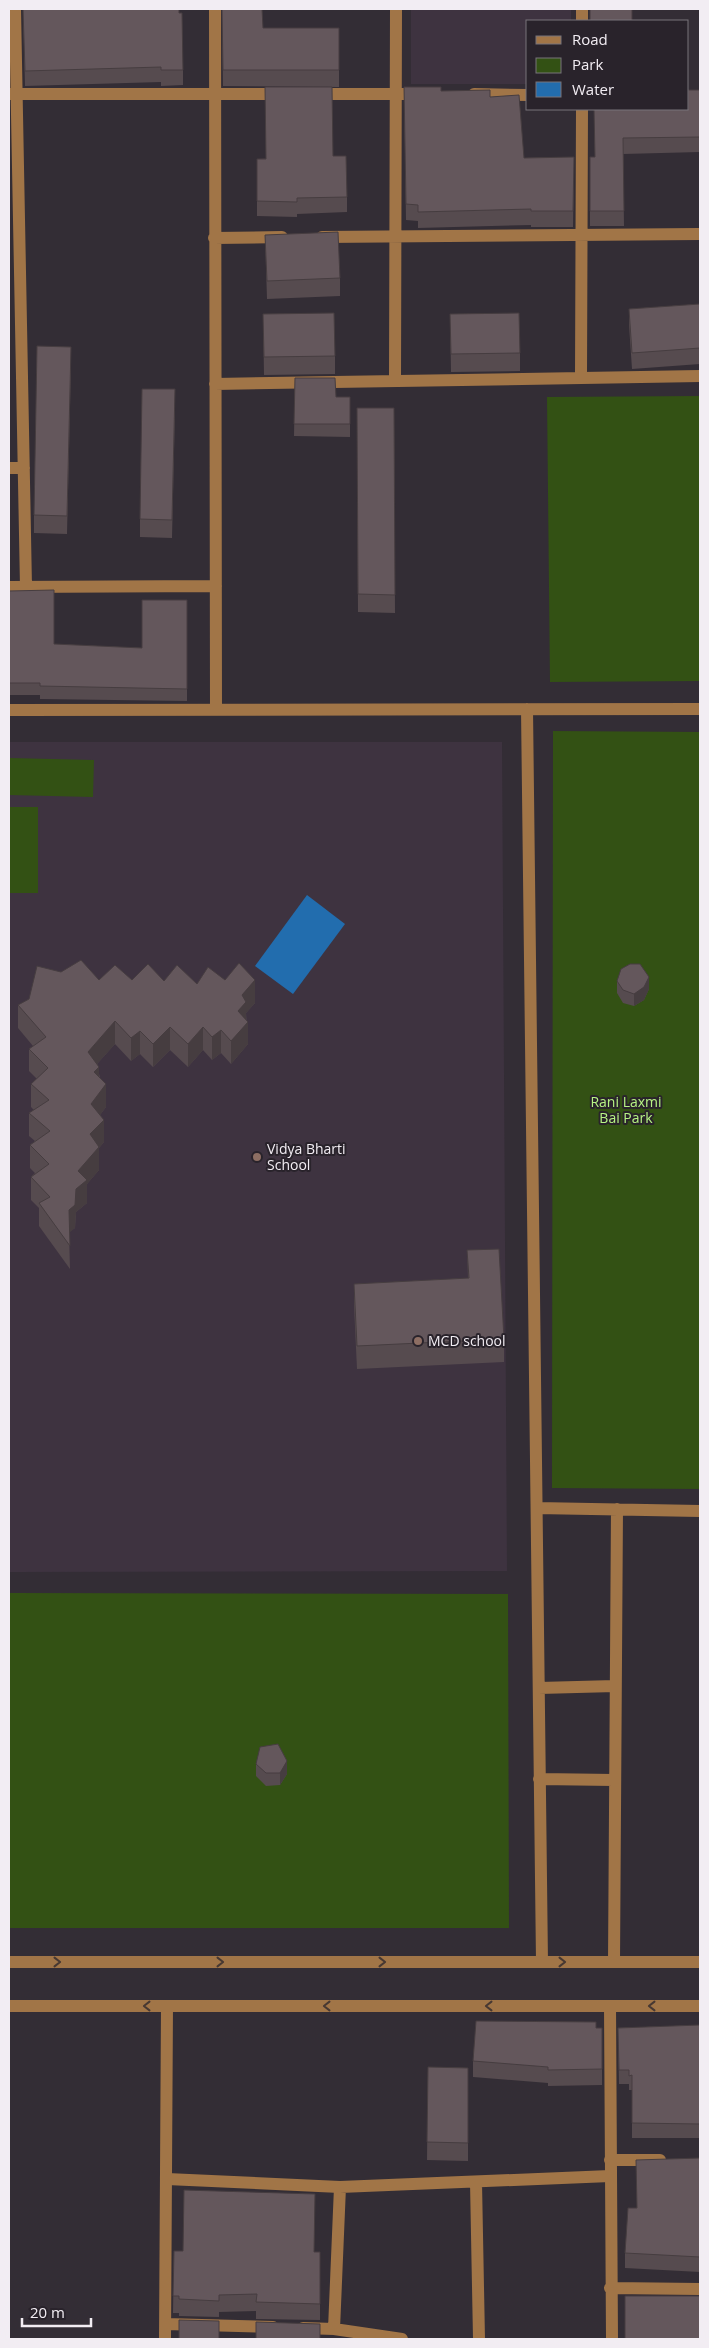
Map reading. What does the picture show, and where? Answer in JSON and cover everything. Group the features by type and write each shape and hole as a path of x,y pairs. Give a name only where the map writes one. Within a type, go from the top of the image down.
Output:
{"street":[{"path":"15,9 13,94 14,245 22,361 26,587"},
{"path":"214,9 216,710"},
{"path":"395,381 396,9"},
{"path":"13,94 434,94"},
{"path":"462,94 526,95"},
{"path":"581,378 582,110"},
{"path":"214,238 700,234"},
{"path":"9,362 22,361"},
{"path":"215,384 700,376"},
{"path":"9,468 24,468"},
{"path":"9,588 216,586"},
{"path":"527,709 542,1962"},
{"path":"9,710 700,709"},
{"path":"536,1508 700,1511"},
{"path":"614,1962 617,1509"},
{"path":"539,1688 615,1686"},
{"path":"540,1779 614,1780"},
{"path":"9,1962 700,1962"},
{"path":"9,2006 700,2006"},
{"path":"165,2339 167,2006"},
{"path":"610,2006 610,2288 612,2339"},
{"path":"610,2160 673,2161"},
{"path":"167,2179 340,2187 610,2176"},
{"path":"476,2182 479,2339"},
{"path":"334,2329 340,2187"},
{"path":"610,2288 700,2289"},
{"path":"166,2324 334,2329 402,2339"}],"shaded area":[{"path":"411,9 571,9 571,20 526,20 526,84 411,84"},
{"name":"Vidya Bharti School","path":"9,742 502,742 507,1571 9,1572"}],"green space":[{"path":"700,396 700,681 550,682 547,397"},
{"name":"Rani Laxmi Bai Park","path":"553,731 700,732 700,1489 552,1488"},
{"path":"9,758 94,760 93,797 9,795"},
{"path":"9,807 38,807 38,893 9,893"},
{"path":"9,1593 508,1594 509,1928 9,1928"}],"water":[{"path":"307,895 345,924 293,994 255,966"}],"building":[{"path":"23,9 179,9 179,13 182,13 183,70 161,70 161,67 25,71"},
{"path":"222,9 262,9 263,28 339,28 339,70 223,70"},
{"path":"590,9 632,9 632,20 590,20"},
{"path":"265,87 332,87 333,156 346,156 347,197 297,198 297,202 257,201 257,159 266,159"},
{"path":"404,87 441,87 441,91 490,90 490,97 519,95 524,158 574,157 573,211 531,211 531,209 418,212 418,205 406,204"},
{"path":"689,90 700,90 700,137 623,138 624,211 590,211 590,157 595,157 594,110 689,110"},
{"path":"338,232 340,278 267,281 265,235"},
{"path":"700,304 700,348 632,353 629,309"},
{"path":"334,313 335,356 264,357 263,314"},
{"path":"519,313 520,353 451,354 450,314"},
{"path":"37,346 71,347 67,516 34,515"},
{"path":"295,378 335,378 336,397 350,397 350,424 294,424"},
{"path":"142,389 175,389 172,520 140,519"},
{"path":"357,408 394,408 395,595 358,594"},
{"path":"54,590 54,644 142,648 142,600 187,600 187,689 40,686 40,683 9,683 9,591"},
{"path":"81,960 99,980 115,965 132,980 148,964 164,981 177,965 197,984 208,967 225,980 239,963 255,980 242,995 246,1002 238,1011 248,1022 231,1041 221,1030 212,1037 203,1027 188,1044 170,1027 153,1044 140,1031 131,1038 115,1021 88,1052 99,1067 94,1072 106,1084 91,1104 104,1120 90,1134 99,1147 78,1171 87,1180 76,1189 75,1205 69,1210 70,1246 39,1203 50,1197 31,1177 49,1164 30,1145 50,1131 29,1113 49,1100 31,1084 48,1068 29,1049 46,1037 18,1005 29,999 37,966 61,972"},
{"path":"630,964 640,964 649,977 644,987 634,994 623,990 617,981 621,969"},
{"path":"499,1249 504,1339 357,1346 354,1284 469,1278 467,1250"},
{"path":"278,1744 287,1761 280,1773 266,1773 256,1764 260,1747"},
{"path":"476,2021 596,2022 596,2028 602,2028 602,2069 548,2070 548,2067 473,2061"},
{"path":"700,2025 700,2124 632,2123 632,2075 629,2076 629,2070 619,2070 618,2028"},
{"path":"428,2067 468,2068 468,2143 427,2142"},
{"path":"700,2158 700,2257 625,2253 628,2208 637,2208 636,2160"},
{"path":"184,2190 315,2194 314,2252 320,2252 320,2304 256,2302 257,2294 219,2295 219,2301 179,2299 179,2296 173,2296 174,2251 183,2251"},
{"path":"625,2296 700,2296 700,2339 625,2339"},
{"path":"179,2320 219,2321 219,2339 179,2339"},
{"path":"256,2322 320,2324 320,2339 256,2339"}],"place":[{"name":"Vidya Bharti School","path":"257,1157"},
{"name":"MCD school","path":"418,1341"}]}
